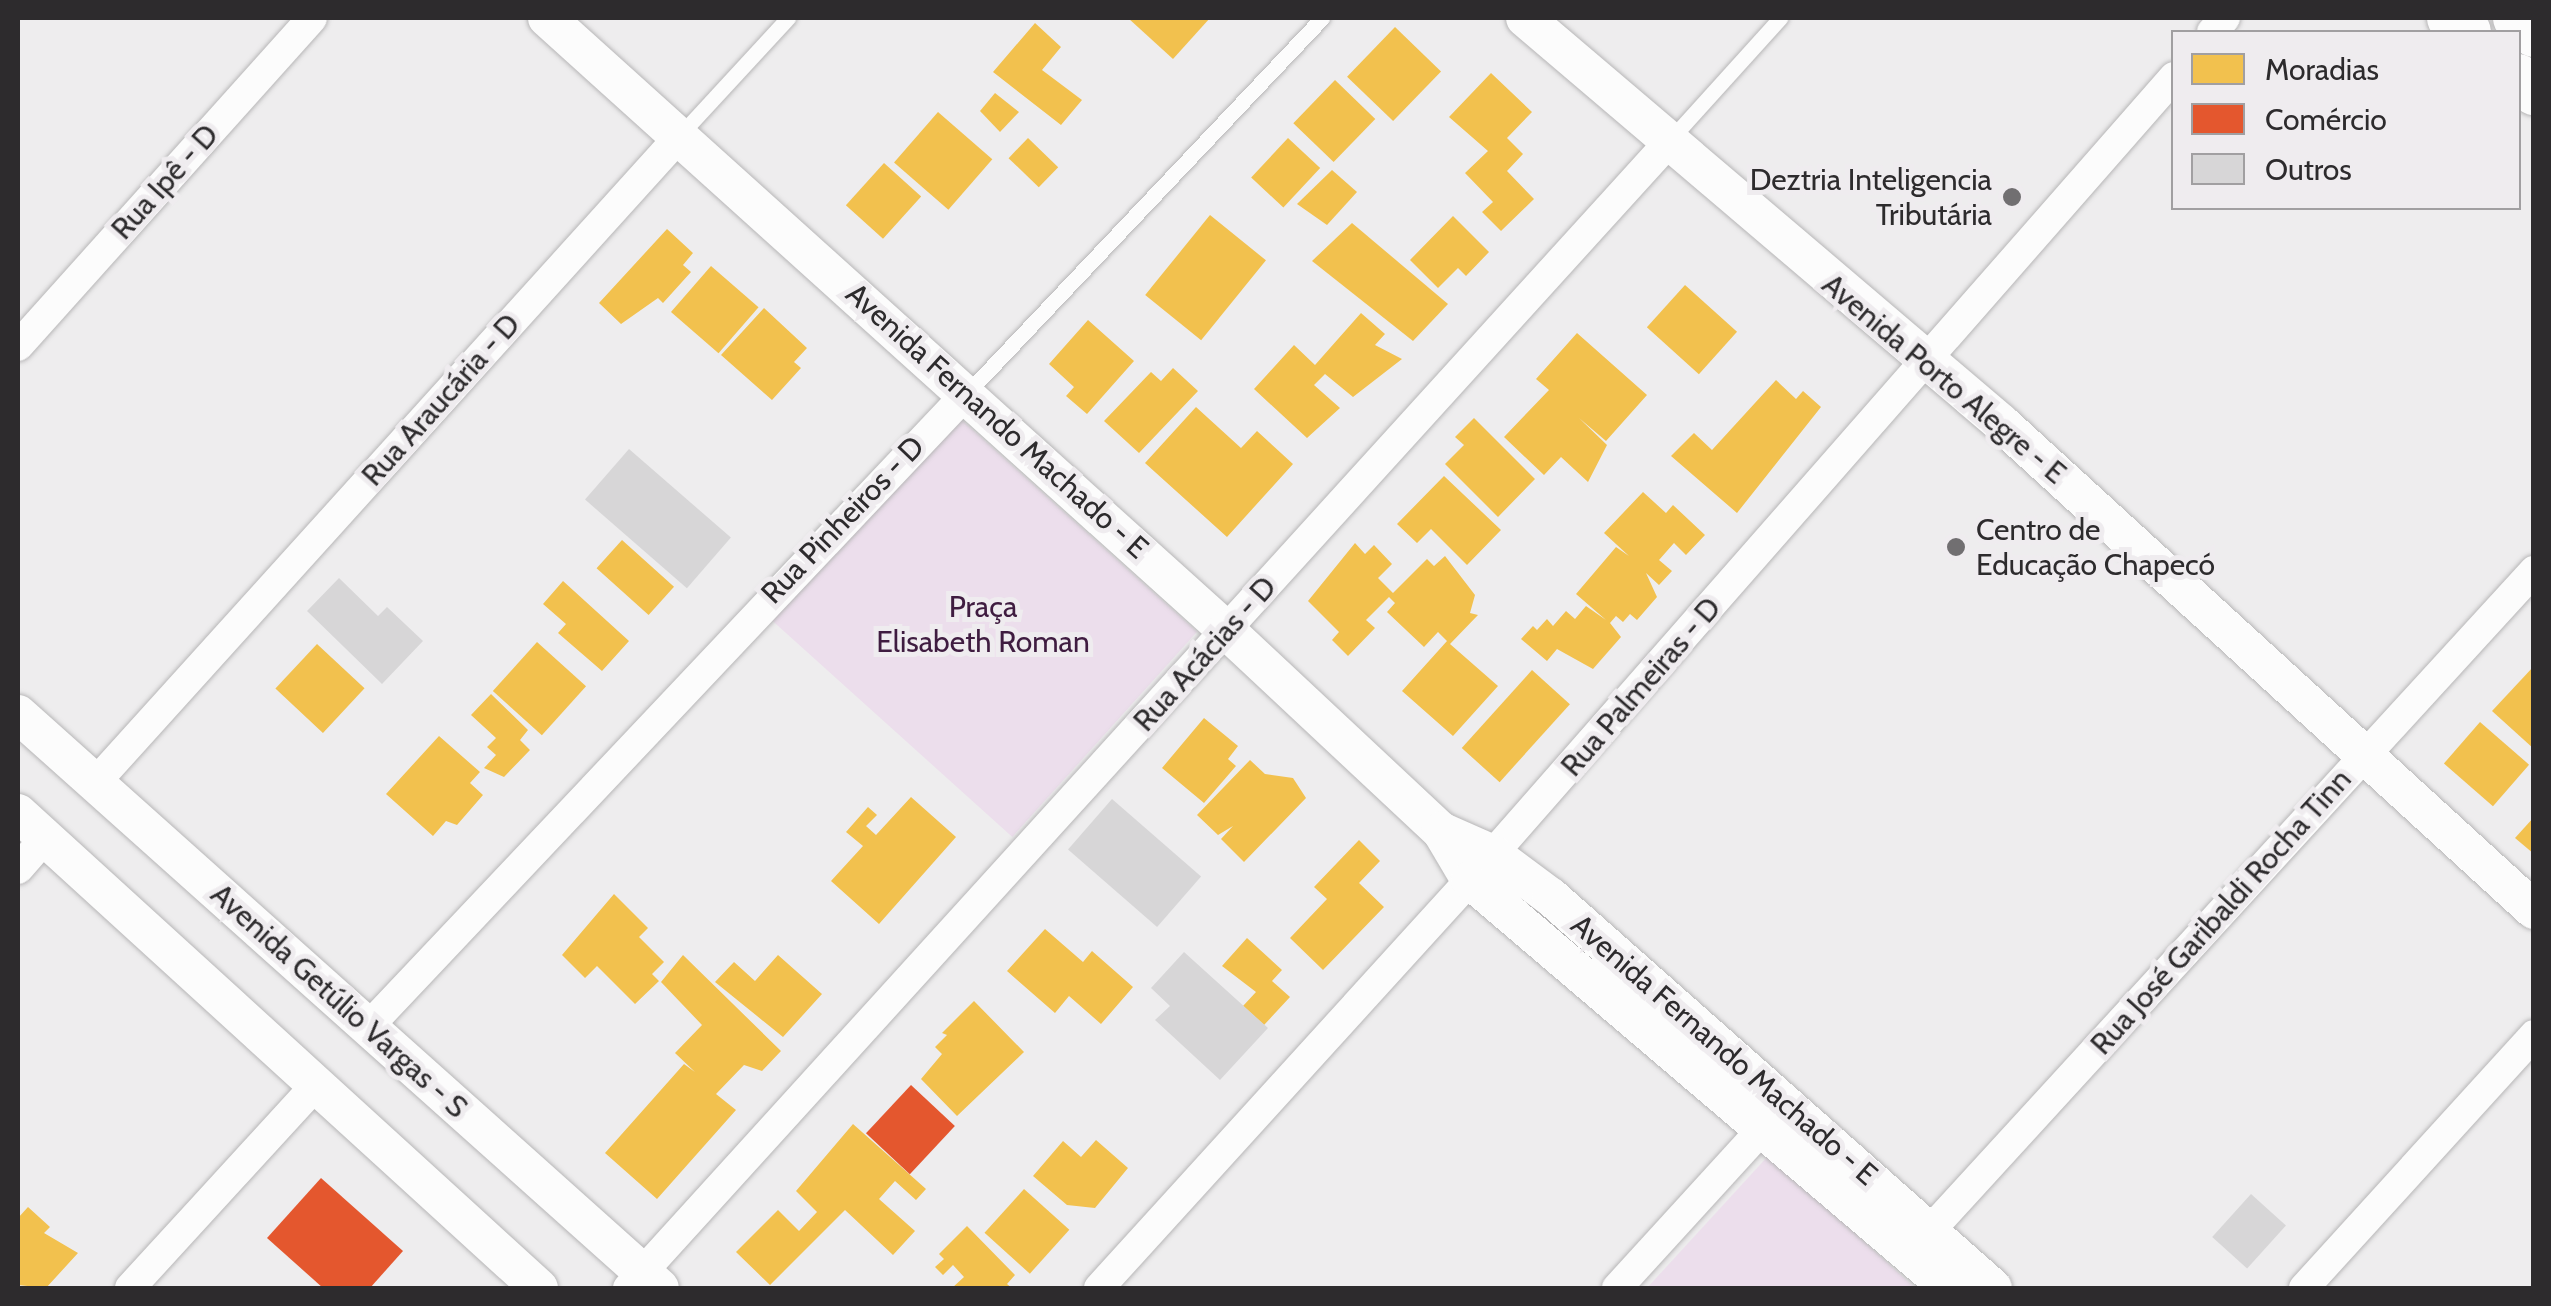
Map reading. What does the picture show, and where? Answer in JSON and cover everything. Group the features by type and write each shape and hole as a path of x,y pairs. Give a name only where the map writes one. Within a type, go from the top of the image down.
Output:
{"main road":[{"path":"2516,18 2534,33"}],"street":[{"name":"Rua Ipê - D","path":"18,346 312,18"},
{"name":"Avenida Fernando Machado - E","path":"547,18 968,392 1441,832 1919,1242 1993,1288"},
{"name":"Avenida Porto Alegre - E","path":"1524,18 1928,362 2534,910"},
{"name":"Rua Palmeiras - D","path":"1099,1288 1481,867 2171,81"},
{"name":"Rua Araucária - D","path":"94,783 679,137"},
{"name":"Rua Acácias - D","path":"644,1283 1226,630 1668,143"},
{"name":"Rua Pinheiros - D","path":"368,1028 968,392"},
{"name":"Rua José Garibaldi Rocha Tinn","path":"1919,1242 2534,571"},
{"name":"Avenida Getúlio Vargas - S","path":"18,714 368,1028 644,1283"},
{"path":"18,813 538,1288"},
{"path":"18,869 45,838"},
{"path":"2304,1288 2534,1035"},
{"path":"130,1288 316,1084"},
{"path":"1617,1288 1774,1116"},
{"name":"Avenida Fernando Machado - E","path":"1919,1242 1949,1288"}],"lane":[{"name":"Rua Araucária - D","path":"679,137 788,18"},
{"name":"Rua Pinheiros - D","path":"968,392 1322,18"},
{"name":"Rua Acácias - D","path":"1668,143 1780,18"}],"green space":[{"name":"Praça Elisabeth Roman","path":"954,413 1197,632 1012,837 769,618"},
{"path":"1769,1155 1915,1288 1647,1288"}],"building: Moradias":[{"path":"1128,18 1210,18 1173,59"},
{"path":"1035,23 1061,47 1042,70 1082,100 1061,125 993,72"},
{"path":"1395,27 1441,71 1393,121 1347,77"},
{"path":"1491,73 1532,112 1507,138 1523,154 1507,171 1534,199 1501,231 1482,212 1493,202 1465,173 1488,151 1449,117"},
{"path":"1335,80 1375,119 1334,162 1293,123"},
{"path":"995,93 1019,112 1000,132 980,111"},
{"path":"938,112 992,159 948,210 894,163"},
{"path":"1028,138 1058,167 1039,187 1009,158"},
{"path":"1288,138 1320,168 1283,208 1251,177"},
{"path":"884,163 921,196 883,239 846,205"},
{"path":"1332,170 1357,192 1327,225 1297,204"},
{"path":"1210,215 1266,260 1201,340 1145,295"},
{"path":"1453,216 1489,252 1466,276 1458,268 1438,288 1410,260"},
{"path":"1352,223 1448,304 1413,341 1312,261"},
{"path":"667,229 693,253 683,265 691,272 663,303 658,298 621,324 599,303"},
{"path":"711,266 759,307 719,353 671,312"},
{"path":"1685,285 1737,332 1699,374 1647,327"},
{"path":"764,308 807,348 794,362 801,368 772,400 721,355"},
{"path":"1361,313 1385,334 1375,345 1402,359 1353,397 1325,374 1314,385 1340,408 1307,438 1254,389 1294,345 1315,365"},
{"path":"1088,320 1134,361 1087,414 1066,396 1074,387 1049,364"},
{"path":"1577,333 1647,395 1606,441 1579,418 1607,445 1588,482 1561,457 1544,475 1504,437 1549,390 1536,379"},
{"path":"1173,368 1198,391 1139,453 1104,421 1151,372 1161,381"},
{"path":"1776,380 1796,399 1803,391 1821,407 1737,513 1671,456 1694,433 1712,450"},
{"path":"1196,407 1241,448 1257,431 1293,464 1227,537 1145,463"},
{"path":"1474,418 1535,479 1498,517 1445,464 1464,445 1455,437"},
{"path":"1444,476 1501,530 1467,565 1431,529 1417,543 1397,524"},
{"path":"1643,492 1666,513 1673,505 1705,535 1686,555 1674,543 1659,560 1672,571 1659,585 1646,573 1657,597 1637,620 1630,614 1623,622 1616,616 1610,623 1621,637 1593,669 1557,649 1547,661 1521,639 1547,619 1553,626 1566,611 1575,619 1586,606 1606,620 1576,594 1616,547 1629,556 1604,533"},
{"path":"622,540 674,587 649,615 597,568"},
{"path":"1355,543 1365,554 1374,545 1392,564 1378,578 1393,593 1427,559 1434,566 1445,556 1475,595 1470,613 1478,615 1450,644 1498,686 1453,736 1402,691 1447,641 1438,632 1424,647 1387,612 1395,603 1389,597 1366,620 1375,628 1348,656 1332,640 1339,632 1308,601"},
{"path":"563,581 629,641 602,671 558,633 566,624 543,604"},
{"path":"537,642 586,686 542,735 493,691"},
{"path":"317,644 365,688 323,733 275,689"},
{"path":"2534,666 2534,749 2492,711"},
{"path":"1532,670 1570,704 1500,782 1462,748"},
{"path":"491,694 528,730 520,740 530,750 504,777 484,768 496,755 487,747 496,738 471,715"},
{"path":"1204,718 1238,746 1228,759 1236,766 1204,803 1162,768"},
{"path":"2480,722 2529,765 2493,806 2444,764"},
{"path":"439,736 480,772 470,783 483,795 457,825 446,821 433,836 386,794"},
{"path":"1250,760 1265,774 1293,778 1306,798 1244,862 1221,839 1233,826 1218,835 1197,815"},
{"path":"911,797 956,837 879,924 831,881 863,846 846,832 868,807 877,815 866,826 876,835"},
{"path":"2534,817 2534,854 2515,838"},
{"path":"1359,840 1380,861 1359,883 1384,907 1323,970 1290,938 1327,899 1314,887"},
{"path":"614,894 648,928 639,937 664,962 652,974 659,981 635,1004 597,966 585,978 562,955"},
{"path":"1045,929 1083,962 1092,951 1133,987 1101,1024 1069,996 1055,1013 1007,971"},
{"path":"1247,938 1282,970 1272,981 1290,997 1264,1025 1243,1006 1256,992 1222,966"},
{"path":"683,955 781,1051 762,1071 744,1065 716,1094 736,1110 657,1199 605,1153 684,1064 695,1072 675,1053 702,1025 661,982"},
{"path":"778,955 822,994 783,1037 715,982 734,962 755,981"},
{"path":"974,1001 1024,1052 957,1116 921,1079 942,1054 935,1047 947,1035 942,1033"},
{"path":"853,1124 926,1189 916,1200 895,1181 879,1199 915,1231 893,1255 845,1210 770,1285 736,1252 778,1210 799,1231 817,1212 796,1191"},
{"path":"1096,1140 1128,1168 1095,1208 1067,1205 1033,1176 1063,1141 1081,1157"},
{"path":"1024,1189 1069,1230 1030,1274 985,1233"},
{"path":"28,1207 50,1227 44,1233 78,1253 46,1288 18,1285 18,1218"},
{"path":"967,1226 1015,1275 1007,1284 1012,1288 952,1288 964,1277 953,1265 943,1275 935,1267 944,1259 939,1254"}],"building: Comércio":[{"path":"911,1085 955,1126 910,1174 866,1133"},
{"path":"321,1178 403,1251 370,1288 323,1288 267,1238"}],"building: Outros":[{"path":"629,449 731,538 687,588 585,500"},
{"path":"339,578 378,616 387,607 423,641 382,684 307,611"},
{"path":"1112,799 1201,876 1157,927 1068,850"},
{"path":"1184,952 1268,1028 1220,1080 1155,1020 1170,1006 1151,988"},
{"path":"2251,1194 2286,1225 2247,1269 2212,1237"}],"place":[{"name":"Deztria Inteligencia Tributária","path":"2012,197"},
{"name":"Centro de Educação Chapecó","path":"1956,547"}]}
